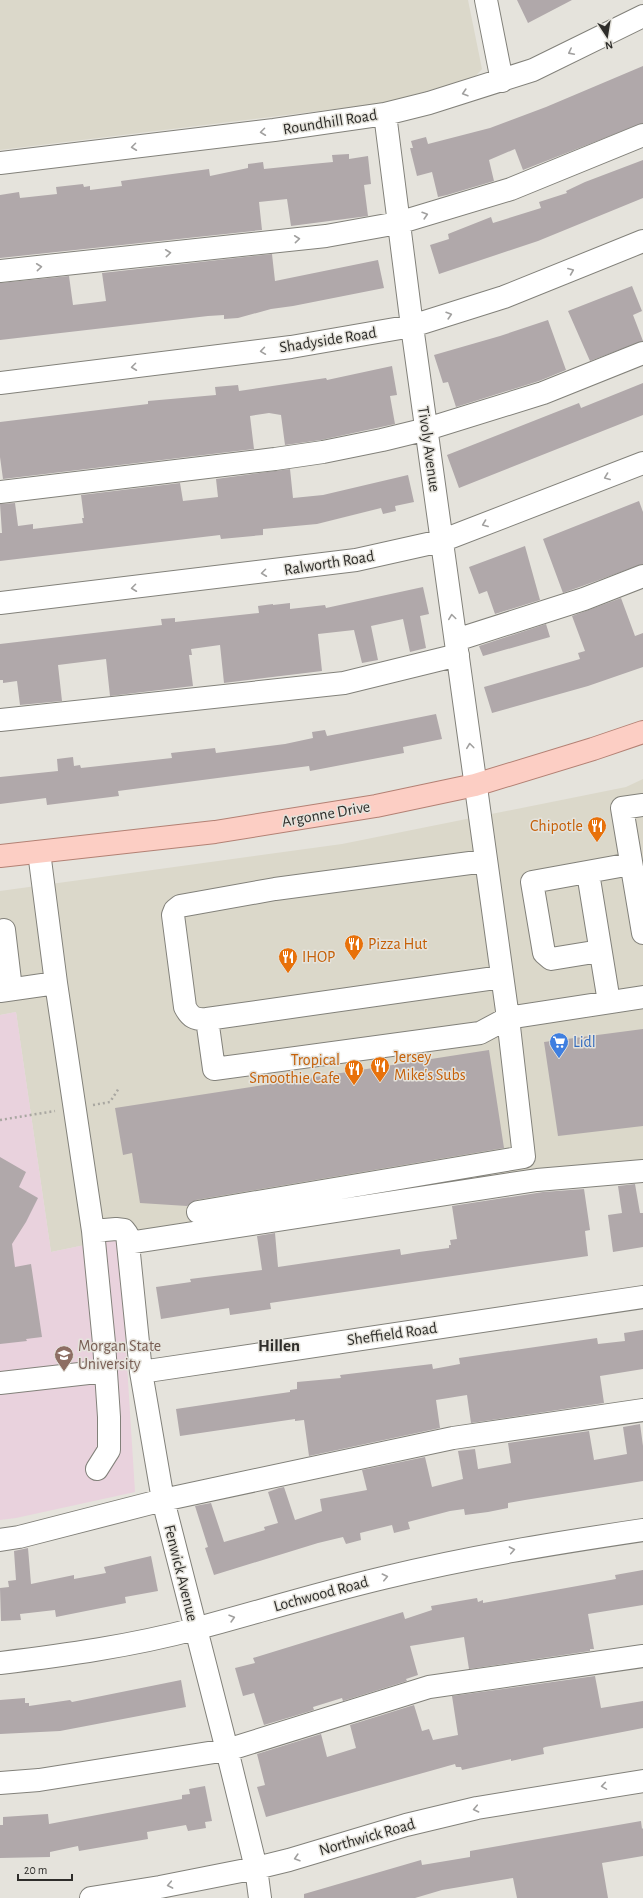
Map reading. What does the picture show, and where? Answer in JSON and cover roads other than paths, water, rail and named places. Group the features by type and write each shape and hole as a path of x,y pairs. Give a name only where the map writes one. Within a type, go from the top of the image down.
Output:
{"main road":[{"name":"Argonne Drive","path":"0,856 277,823 376,806 475,785 643,732"}],"street":[{"path":"486,0 502,81"},
{"name":"Roundhill Road","path":"0,163 274,130 385,114 429,103 502,81 540,67 643,16"},
{"name":"Tivoly Avenue","path":"198,1212 524,1157 508,1018 485,861 412,326 385,114"},
{"path":"0,271 326,236 398,223 511,189 643,134"},
{"name":"Shadyside Road","path":"0,383 291,347 412,326 504,297 643,241"},
{"path":"0,492 303,455 382,440 427,429 544,393 643,353"},
{"name":"Ralworth Road","path":"0,603 356,560 442,541 643,463"},
{"path":"0,720 344,683 457,648 643,576"},
{"path":"643,805 622,808 643,933"},
{"path":"39,852 56,983 93,1232 106,1371 109,1450 97,1469"},
{"path":"485,861 275,889 180,906 175,910 173,915 185,1007 189,1015 197,1020 502,977"},
{"path":"600,951 552,959 544,953 532,882 631,864"},
{"path":"588,872 609,1002"},
{"path":"0,931 4,930 5,990 56,983"},
{"path":"206,1019 214,1070 480,1033 508,1018 643,997"},
{"path":"93,1232 116,1228 124,1230 127,1234 128,1243 537,1180 643,1171"},
{"name":"Fenwick Avenue","path":"128,1243 141,1372 163,1500 256,1868 260,1898"},
{"name":"Sheffield Road","path":"141,1372 643,1297"},
{"path":"0,1383 106,1371"},
{"path":"0,1540 19,1537 163,1500 453,1438 643,1410"},
{"name":"Lochwood Road","path":"0,1663 63,1656 195,1629 304,1598 447,1563 519,1548 643,1530"},
{"path":"0,1783 39,1780 227,1750 429,1687 643,1656"},
{"name":"Northwick Road","path":"91,1898 160,1888 256,1868 289,1860 406,1825 477,1808 643,1780"}],"place":[{"name":"Chipotle","path":"597,843"},
{"name":"Pizza Hut","path":"354,961"},
{"name":"IHOP","path":"288,974"},
{"name":"Lidl","path":"559,1059"},
{"name":"Jersey Mike's Subs","path":"380,1083"},
{"name":"Tropical Smoothie Cafe","path":"354,1086"},
{"name":"Morgan State University","path":"64,1372"}],"district":[{"name":"Hillen","path":"279,1345"}]}
